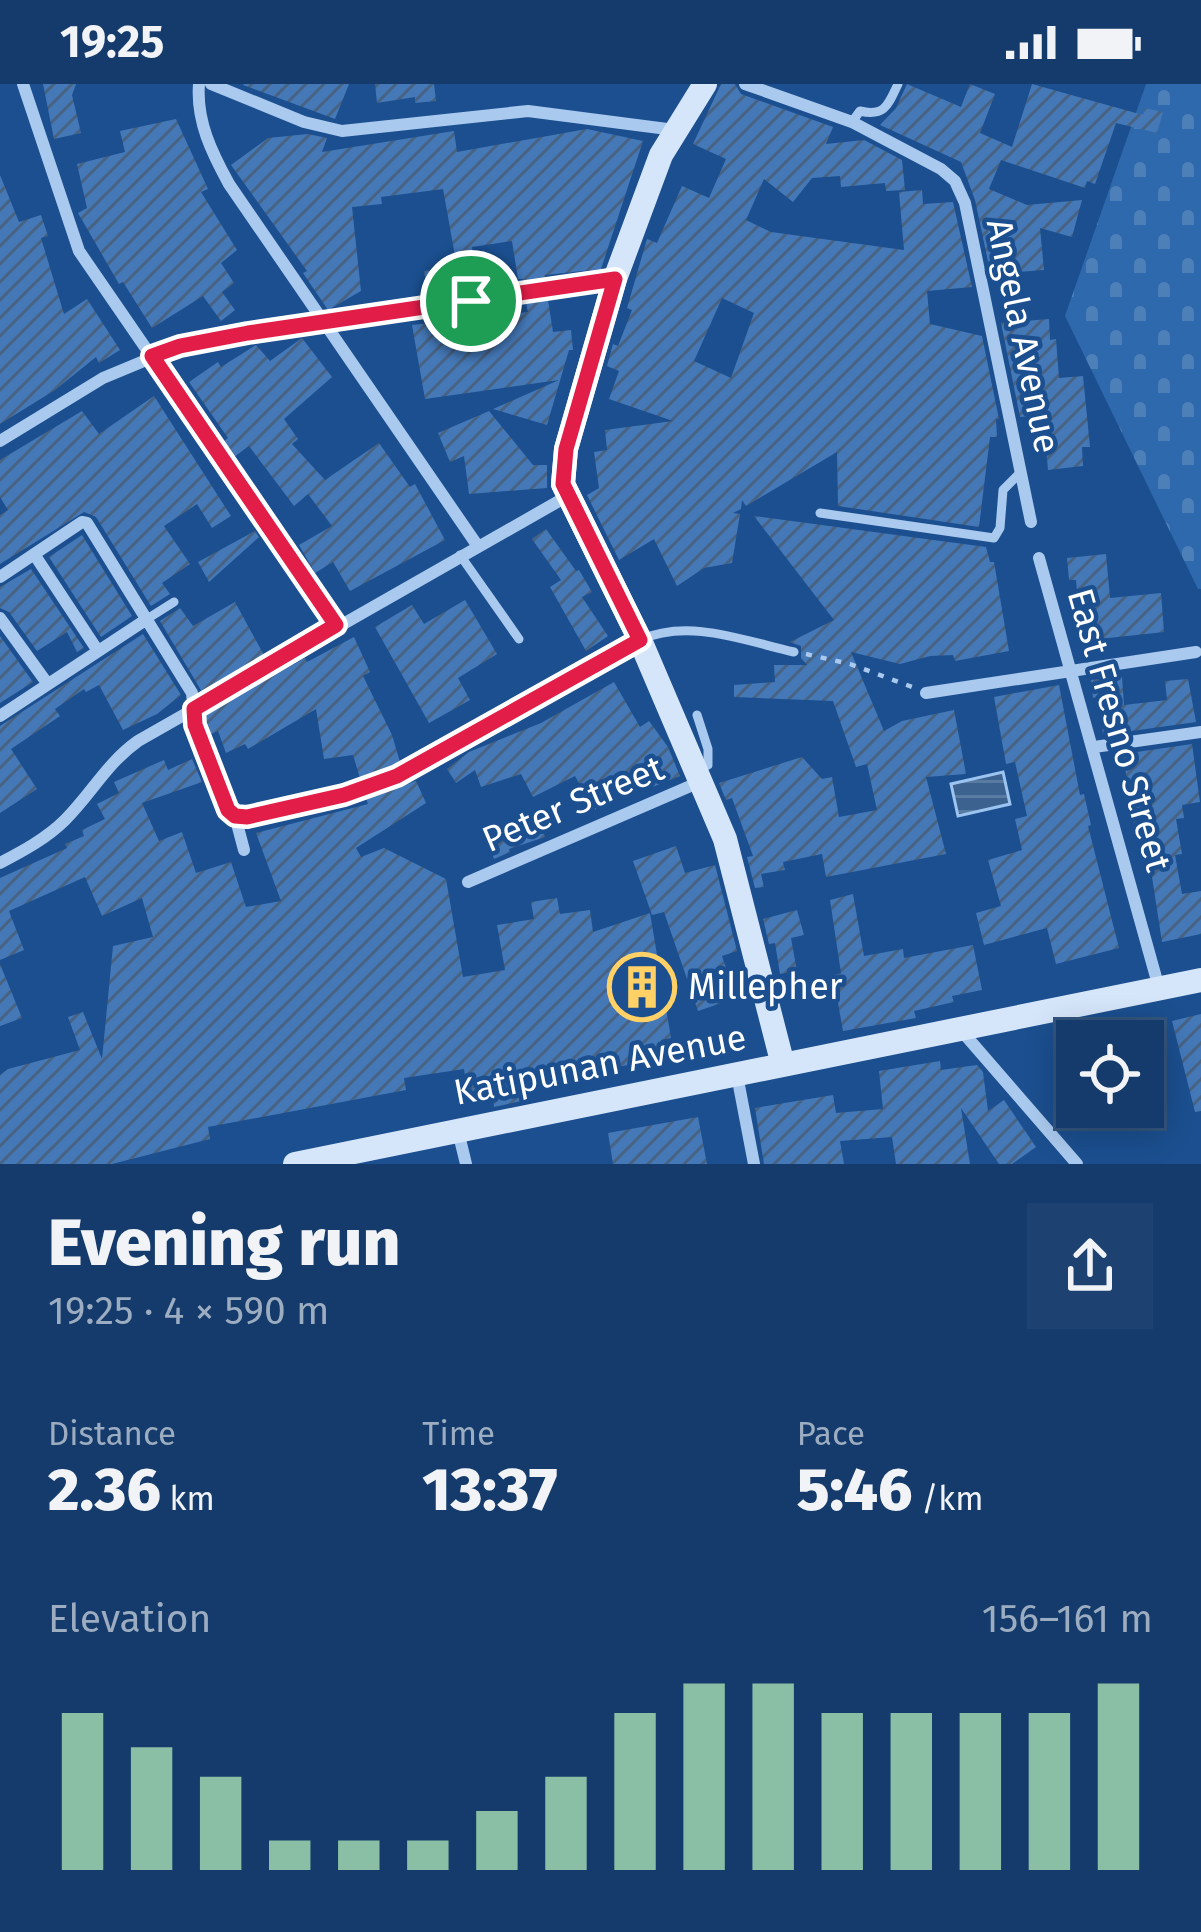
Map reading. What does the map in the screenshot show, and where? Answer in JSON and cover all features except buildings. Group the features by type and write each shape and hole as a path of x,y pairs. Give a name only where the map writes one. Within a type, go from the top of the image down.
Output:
{"street":[{"path":"23,84 79,251 336,625"},
{"path":"199,84 198,105 216,160 477,544"},
{"path":"211,84 304,122 342,131 528,111 675,130"},
{"path":"705,84 656,170 615,279 562,466 566,496 640,640 725,839 783,1065"},
{"name":"Angela Avenue","path":"745,84 852,122 941,169 956,182 965,203 1031,521"},
{"path":"0,441 104,379 152,356 208,340 615,279"},
{"path":"0,863 52,832 119,754 566,496"},
{"path":"0,578 82,522 87,524 192,693 195,725 228,810 235,816 244,850"},
{"path":"34,554 98,650"},
{"name":"East Fresno Street","path":"1039,558 1159,988"},
{"path":"0,617 47,683"},
{"path":"0,716 147,619"},
{"path":"235,816 344,795 397,776 640,640"},
{"path":"926,693 1071,669 1198,655"},
{"path":"1094,747 1201,732"},
{"name":"Peter Street","path":"468,882 699,775"},
{"name":"Katipunan Avenue","path":"296,1164 1201,980"},
{"path":"960,1029 1077,1164"},
{"path":"737,1075 754,1164"},
{"path":"458,1131 466,1164"}],"lane":[{"path":"852,122 860,111 879,114 886,110 898,84"},
{"path":"820,512 994,538 1000,528 1003,490 1021,472"},
{"path":"460,554 519,639"},
{"path":"147,619 174,602"},
{"path":"640,640 655,633 687,630 794,652"},
{"path":"697,715 710,758 699,775"}],"path":[{"path":"794,652 850,664 926,693"}],"green space":[{"path":"1146,84 1201,84 1201,589 1065,316"}],"shaded area":[{"path":"1003,772 1010,804 958,816 951,784"}],"place":[{"name":"Millepher","path":"642,987"}],"route":[{"path":"615,279 566,449 563,484 640,640 397,776 344,795 235,816 228,810 195,725 194,709 336,625 152,356 208,340 471,301 615,279"}]}
